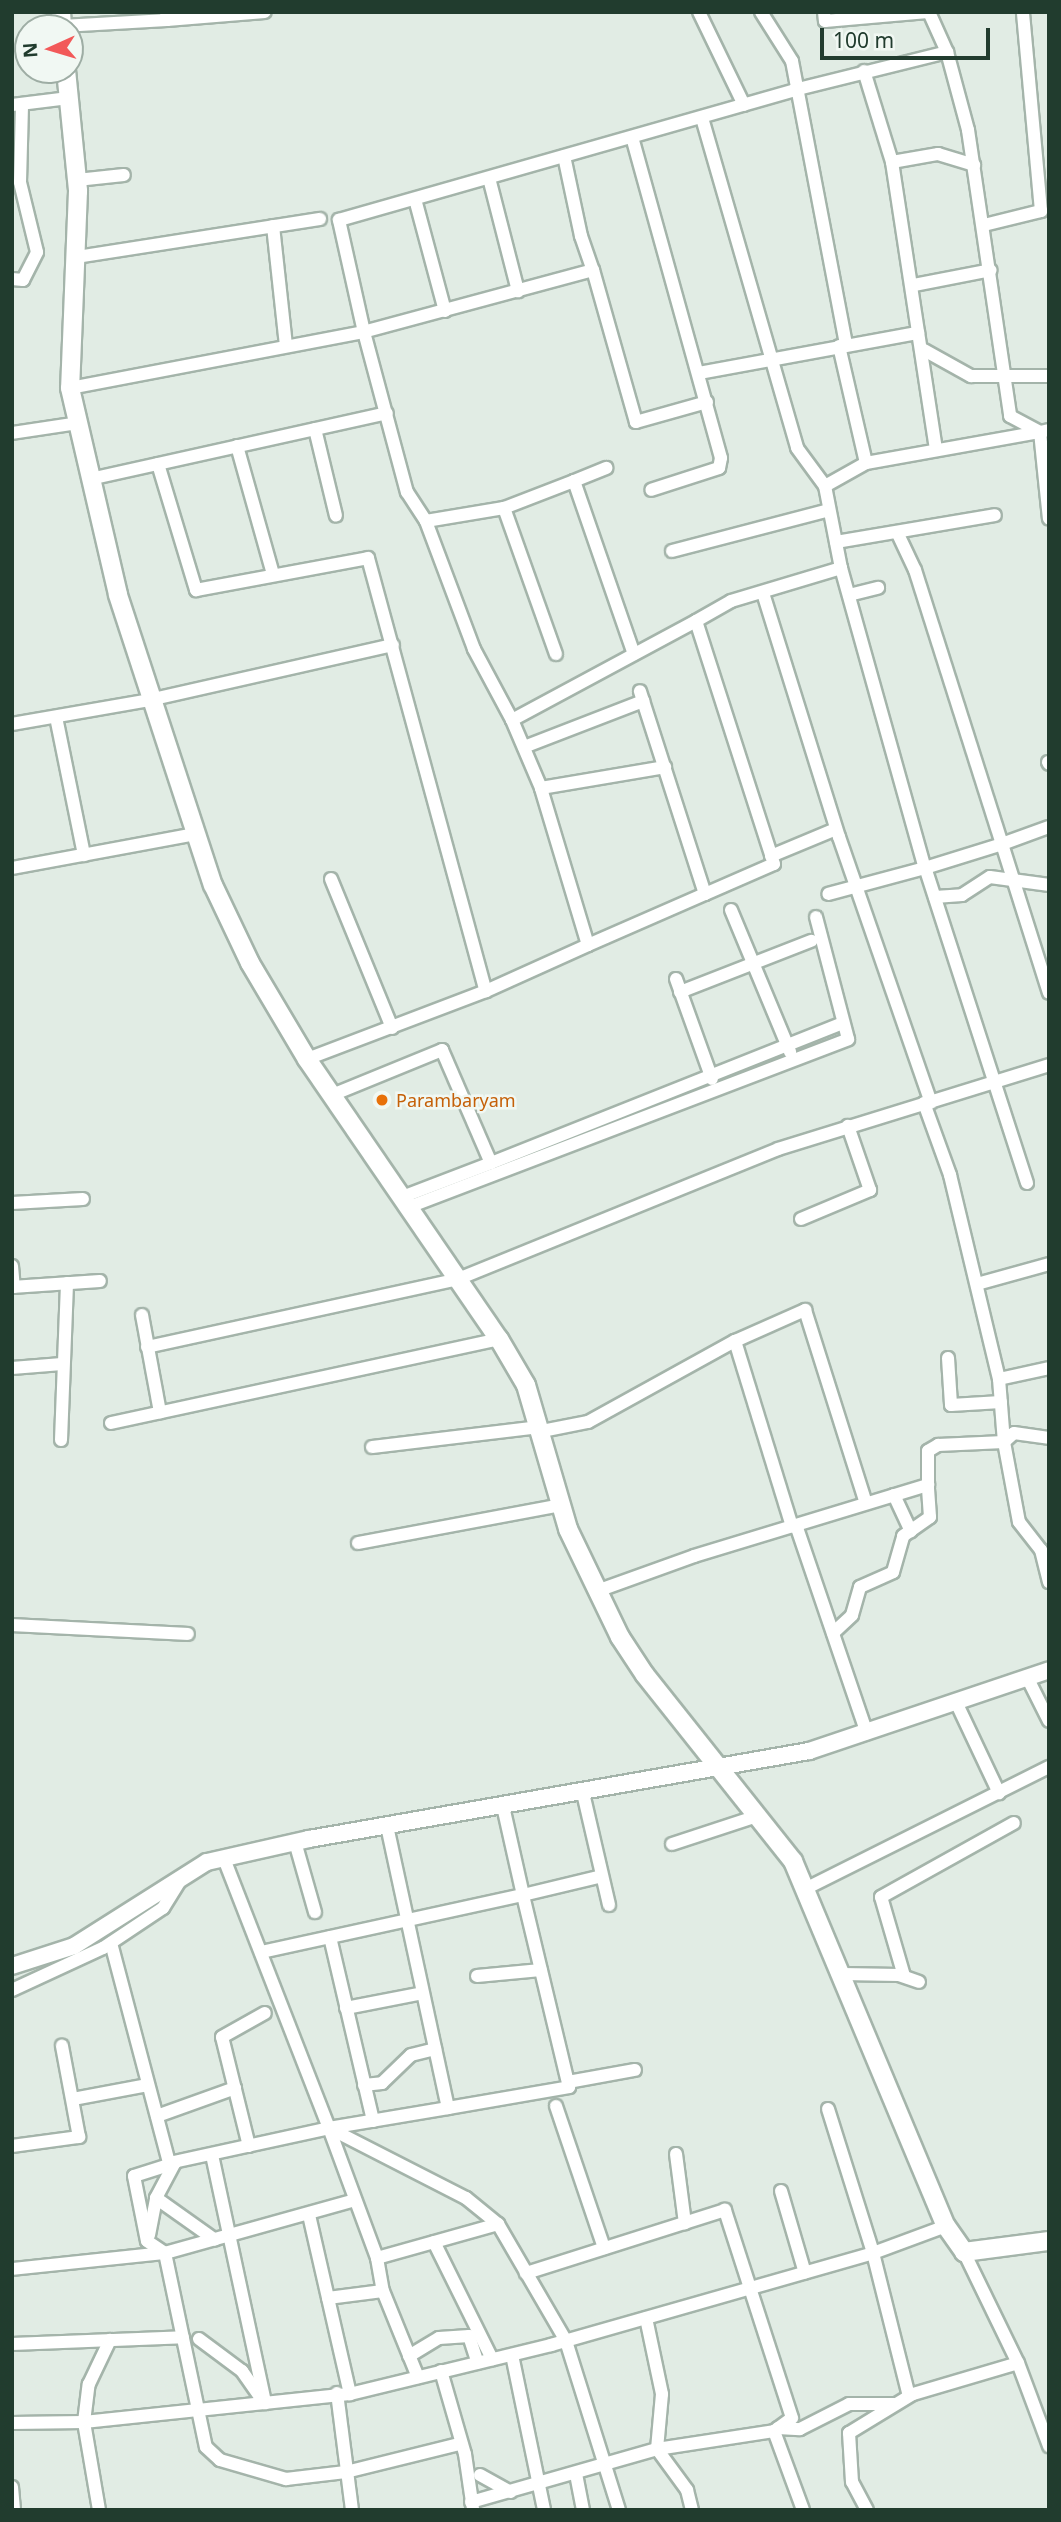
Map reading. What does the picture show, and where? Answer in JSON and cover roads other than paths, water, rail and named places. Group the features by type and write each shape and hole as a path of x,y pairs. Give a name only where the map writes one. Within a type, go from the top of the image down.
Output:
{"main road":[{"path":"67,84 77,180 77,257 70,388 90,479 149,700 213,885 250,963 307,1059 499,1339 526,1385 561,1505 597,1591 645,1675 793,1861 946,2226 964,2252 1049,2241"}],"street":[{"path":"84,21 265,12"},
{"path":"699,12 744,105"},
{"path":"761,12 792,61 794,90 866,463"},
{"path":"824,12 825,21 928,12 947,52 974,165 1010,416 1044,431"},
{"path":"984,225 1041,211 1023,12"},
{"path":"588,945 541,788 512,720 474,649 426,521 407,492 339,220 794,90 947,52"},
{"path":"864,71 892,162 915,285 918,333 924,350 936,450"},
{"path":"12,279 23,281 37,252 20,182 17,105 69,99"},
{"path":"702,118 774,359 797,448 825,486 841,568 925,867 1027,1183"},
{"path":"632,137 707,402 719,468 652,490"},
{"path":"1035,147 1049,146"},
{"path":"892,162 938,154 974,165"},
{"path":"564,156 580,236 593,270 636,422 707,402"},
{"path":"77,180 124,175"},
{"path":"489,178 518,291"},
{"path":"415,199 444,311"},
{"path":"77,257 320,219"},
{"path":"273,226 286,345"},
{"path":"70,388 365,332 593,270"},
{"path":"915,285 991,270"},
{"path":"699,373 918,333"},
{"path":"924,350 971,376 1049,376"},
{"path":"90,479 387,413"},
{"path":"12,433 78,423"},
{"path":"315,429 336,516"},
{"path":"825,486 866,463 1044,431"},
{"path":"1044,431 1049,519"},
{"path":"237,446 273,574"},
{"path":"158,464 196,590 368,558 486,991"},
{"path":"426,521 504,508 607,468"},
{"path":"574,481 634,654"},
{"path":"504,508 556,654"},
{"path":"672,551 829,510"},
{"path":"836,542 995,515"},
{"path":"897,532 915,570 1049,992"},
{"path":"512,720 731,601 841,568"},
{"path":"849,595 878,588"},
{"path":"763,593 836,829 857,886 950,1175 999,1380 1004,1442 1019,1522 1045,1549 1049,1582"},
{"path":"307,1059 486,991 774,864 696,621"},
{"path":"12,724 149,700 393,645"},
{"path":"524,747 642,696 705,894"},
{"path":"56,716 84,855"},
{"path":"541,788 665,767"},
{"path":"828,894 1002,844 1049,827"},
{"path":"771,856 836,829"},
{"path":"12,868 195,834"},
{"path":"934,897 962,895 990,877 1014,883 1049,885"},
{"path":"331,879 392,1028"},
{"path":"731,910 793,1060"},
{"path":"405,1202 716,1090 848,1039 817,917"},
{"path":"716,1090 678,986 752,964 811,941"},
{"path":"405,1202 491,1163 709,1073 841,1024"},
{"path":"332,1095 442,1050 491,1163"},
{"path":"147,1347 458,1279 778,1149 1049,1065"},
{"path":"801,1219 870,1190 848,1126"},
{"path":"12,1203 83,1199"},
{"path":"977,1284 1049,1264"},
{"path":"12,1266 13,1287 100,1281"},
{"path":"61,1440 66,1283"},
{"path":"372,1447 588,1422 735,1340 805,1310 866,1503"},
{"path":"142,1315 160,1412"},
{"path":"111,1423 499,1339"},
{"path":"735,1340 794,1526 867,1733"},
{"path":"948,1359 951,1405 1001,1402"},
{"path":"12,1368 62,1364"},
{"path":"999,1380 1049,1368"},
{"path":"833,1633 852,1615 860,1587 893,1572 899,1544 930,1517 929,1451 938,1445 1004,1442 1014,1433 1049,1438"},
{"path":"597,1591 928,1485"},
{"path":"894,1495 911,1531"},
{"path":"358,1543 561,1505"},
{"path":"12,1625 188,1634"},
{"path":"12,1966 74,1946 207,1862 295,1842 719,1770 867,1733 1049,1670"},
{"path":"1027,1677 1049,1721"},
{"path":"956,1702 999,1793"},
{"path":"805,1889 1049,1767"},
{"path":"583,1793 609,1905"},
{"path":"459,2444 346,2472 286,2479 220,2460 206,2447 165,2253 148,2241 134,2176 329,2128 569,2087 503,1807"},
{"path":"672,1844 757,1816"},
{"path":"904,1976 881,1897 1014,1823"},
{"path":"387,1826 448,2108"},
{"path":"295,1842 315,1912"},
{"path":"224,1858 329,2128 377,2259 383,2291 418,2377"},
{"path":"261,1952 602,1876"},
{"path":"12,1990 111,1943 163,1908 181,1878"},
{"path":"330,1937 373,2120"},
{"path":"111,1943 169,2163 175,2164"},
{"path":"477,1976 541,1970"},
{"path":"842,1974 904,1976 919,1982"},
{"path":"346,2008 423,1993"},
{"path":"249,2146 222,2037 265,2013"},
{"path":"12,2146 79,2137 62,2046"},
{"path":"364,2085 382,2083 411,2055 435,2049"},
{"path":"568,2082 635,2070"},
{"path":"73,2099 148,2085"},
{"path":"157,2116 235,2088"},
{"path":"556,2106 604,2248"},
{"path":"828,2109 873,2253 909,2396"},
{"path":"329,2128 466,2198 498,2224 566,2341 619,2510"},
{"path":"676,2154 685,2223"},
{"path":"212,2155 265,2403"},
{"path":"148,2241 156,2198 175,2164"},
{"path":"781,2191 805,2273"},
{"path":"156,2198 215,2240"},
{"path":"12,2269 165,2253 355,2200"},
{"path":"526,2273 725,2210 748,2289 792,2410 792,2418 776,2429"},
{"path":"309,2215 328,2298 344,2394 346,2472 352,2510"},
{"path":"377,2259 498,2224"},
{"path":"12,2423 84,2422 344,2394 566,2341 873,2253 946,2226"},
{"path":"433,2242 492,2359"},
{"path":"964,2252 1018,2363 1049,2445"},
{"path":"328,2298 383,2291"},
{"path":"646,2318 662,2394 657,2449 687,2490 692,2510"},
{"path":"410,2356 439,2338 469,2336 478,2362"},
{"path":"12,2344 183,2337"},
{"path":"199,2339 242,2371 265,2403"},
{"path":"99,2510 84,2422 89,2384 110,2340"},
{"path":"512,2354 544,2510"},
{"path":"867,2510 852,2482 849,2433 909,2396 1018,2363"},
{"path":"442,2371 472,2506 657,2449 776,2429 800,2429 849,2404 895,2404"},
{"path":"776,2429 803,2510"},
{"path":"576,2474 583,2510"},
{"path":"480,2475 511,2492"},
{"path":"12,2487 14,2510"}],"place":[{"name":"Parambaryam","path":"382,1100"}]}
